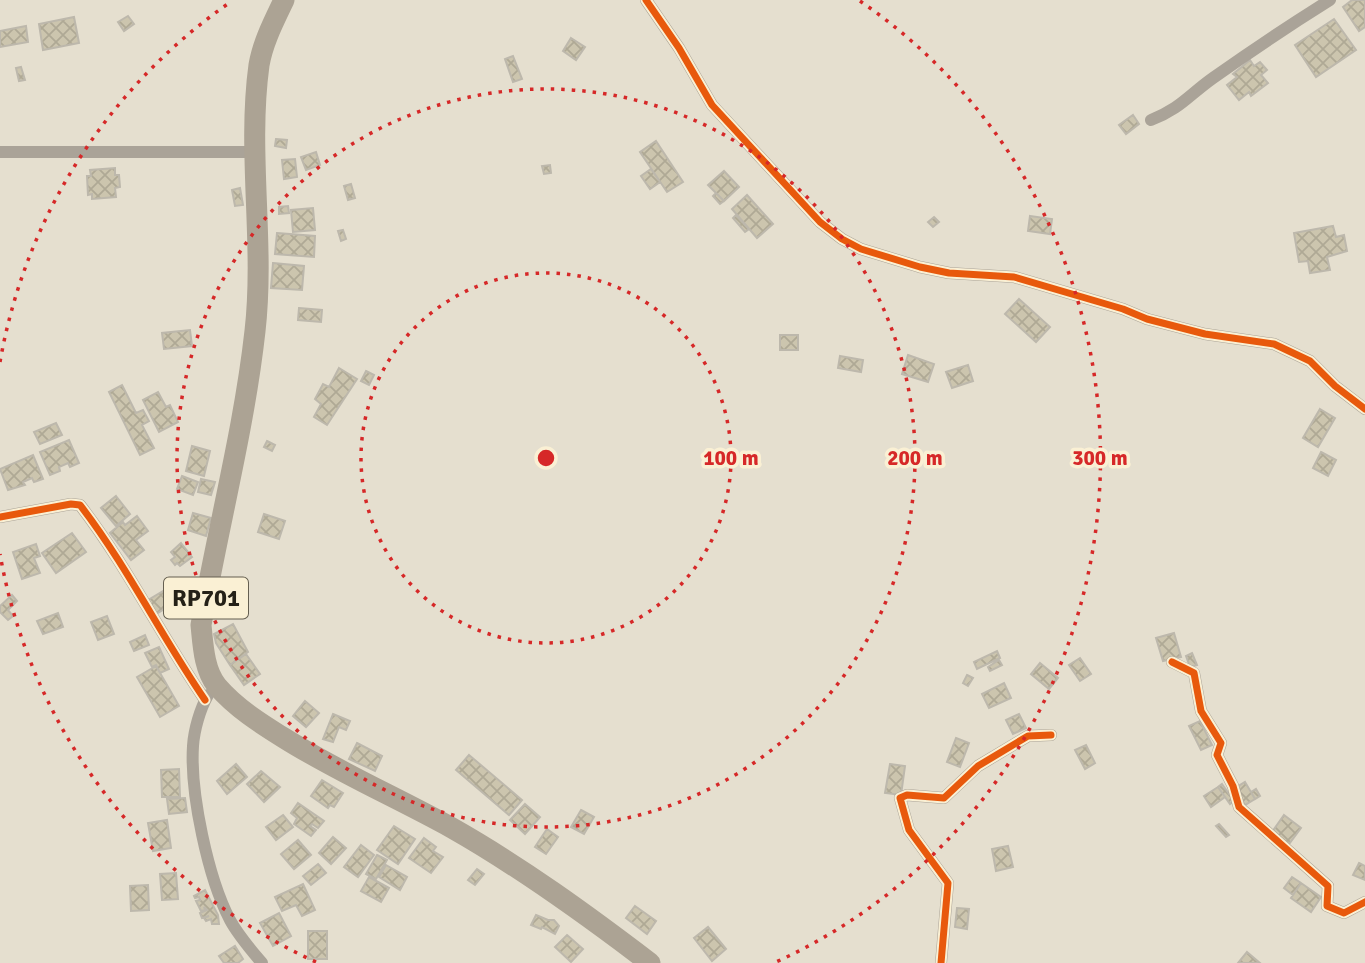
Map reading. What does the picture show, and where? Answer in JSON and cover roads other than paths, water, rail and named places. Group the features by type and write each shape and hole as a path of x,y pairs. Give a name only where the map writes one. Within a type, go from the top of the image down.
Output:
{"main road":[{"name":"RP701","path":"284,0 267,35 259,63 256,152 258,293 255,332 240,431 201,625 209,691 237,706 320,761 453,829 589,917 650,963"}],"street":[{"path":"646,0 680,48 712,105 803,205 842,239 861,249 920,267 949,274 1014,277 1123,309 1147,319 1205,334 1274,344 1310,361 1335,386 1365,409"},
{"path":"1151,120 1179,107 1207,82 1261,43 1330,0"},
{"path":"0,152 256,152"},
{"path":"0,517 71,503 80,505 132,581 172,651 209,691 193,744 196,800 216,884 230,920 262,963"},
{"path":"1172,662 1194,673 1201,711 1222,743 1217,755 1233,786 1239,807 1328,886 1328,906 1344,913 1365,902"},
{"path":"941,963 948,883 909,830 900,798 907,795 944,798 978,766 1028,736 1051,735"}]}
